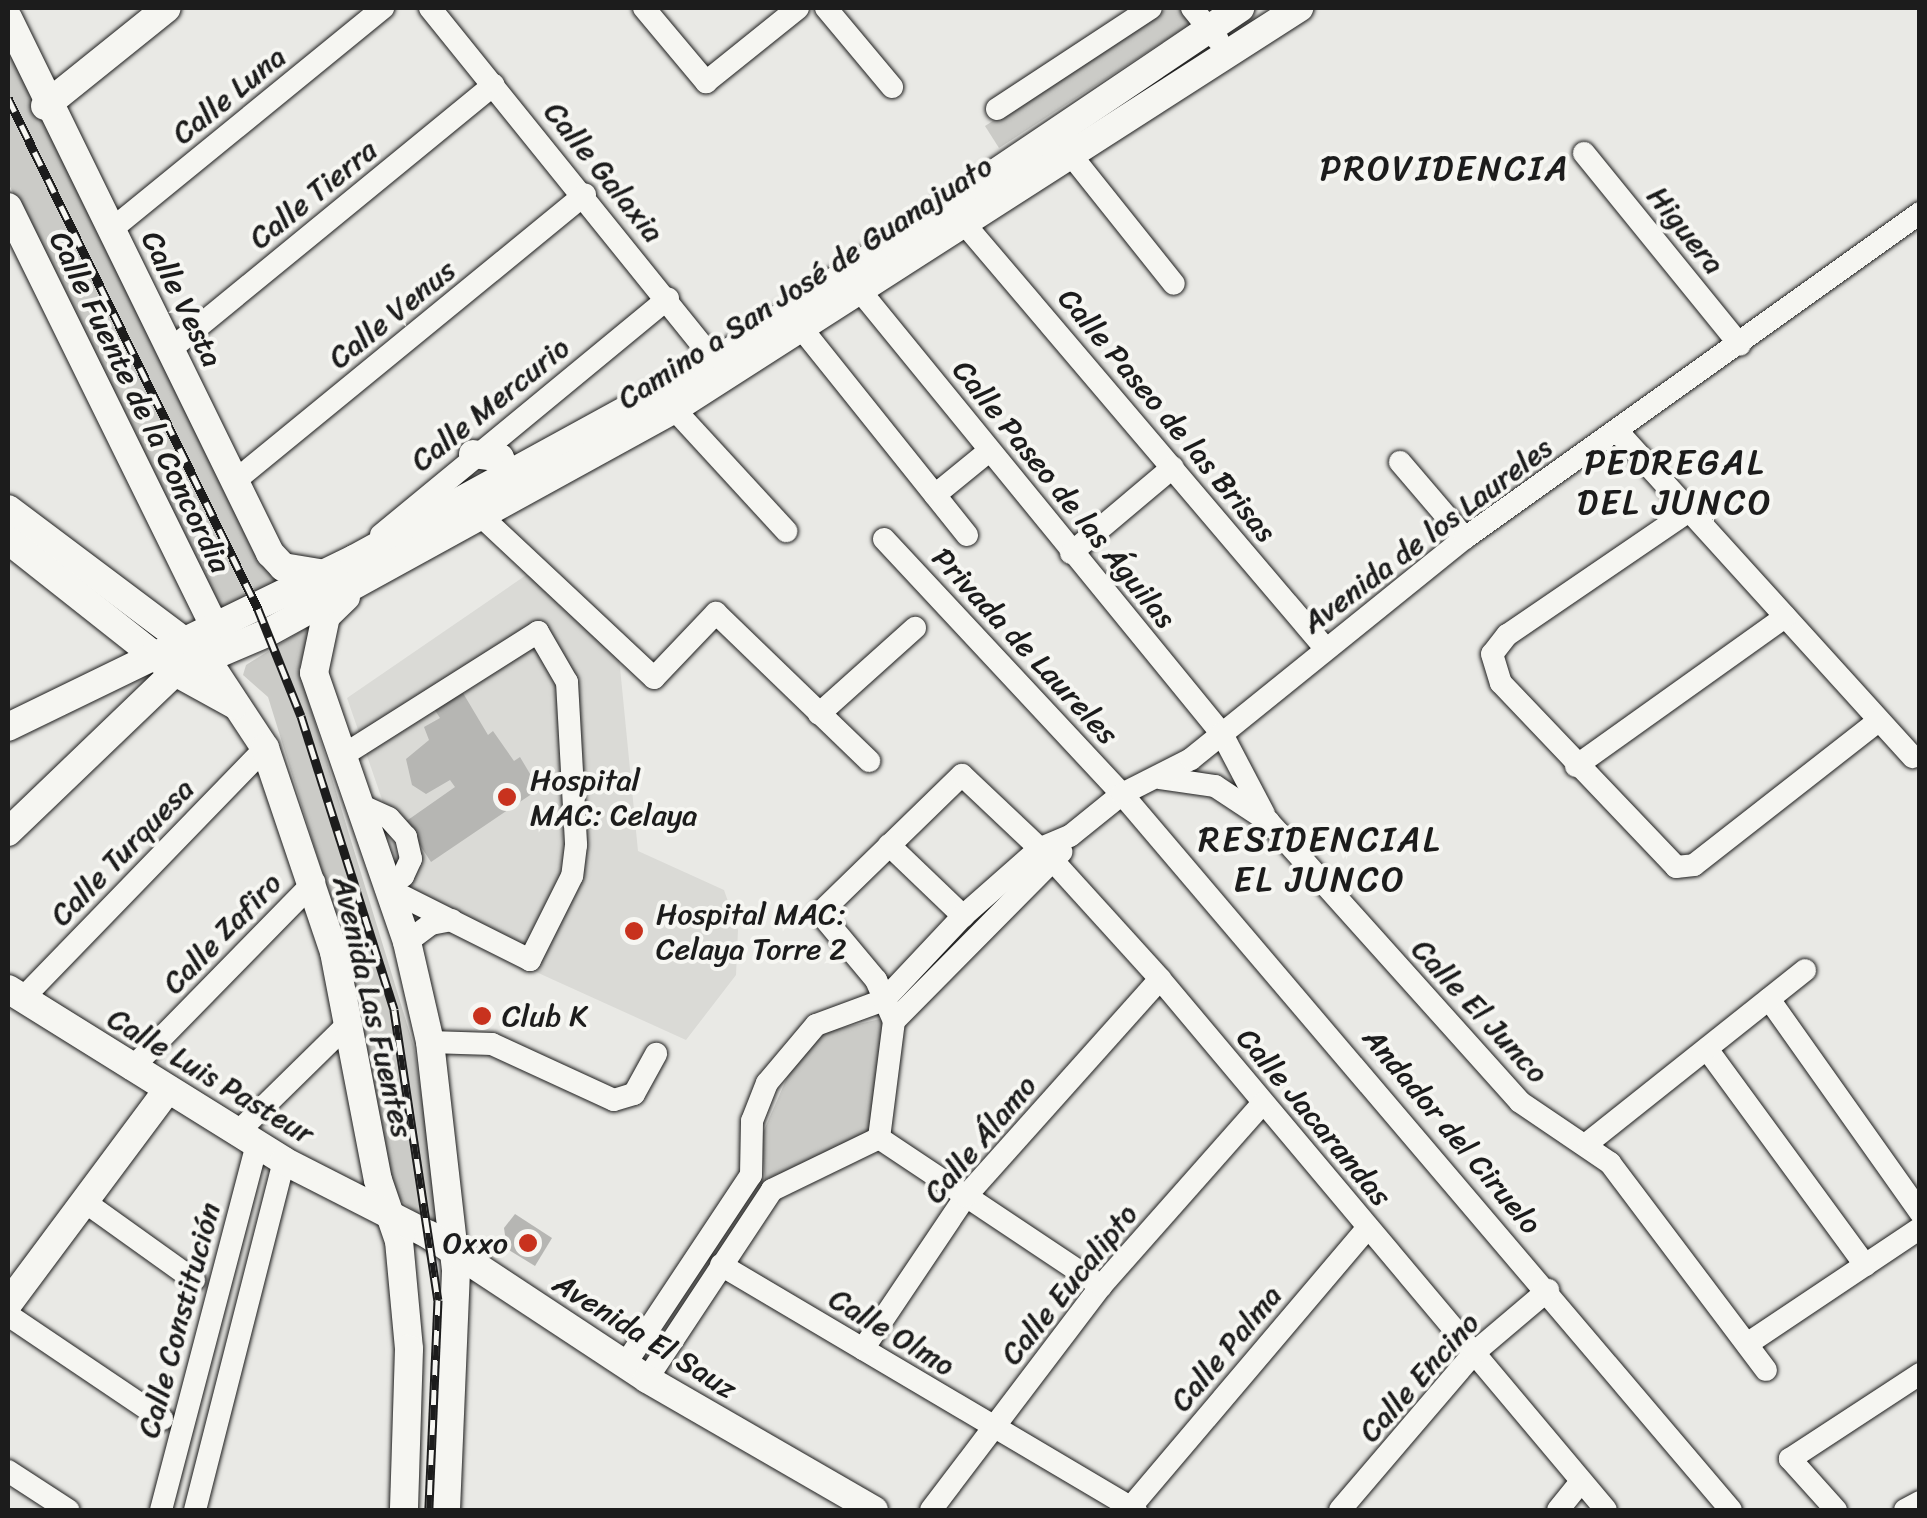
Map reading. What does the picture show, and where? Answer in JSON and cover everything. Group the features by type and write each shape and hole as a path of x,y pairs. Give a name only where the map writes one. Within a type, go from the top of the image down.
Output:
{"main road":[{"path":"46,106 167,8"},
{"name":"Camino a San José de Guanajuato","path":"13,717 326,574 356,572 481,516 512,488 674,408 722,368 1070,120 1200,18 1240,8"},
{"name":"Camino a San José de Guanajuato","path":"8,832 175,672 722,368 802,329 1067,150 1299,8"},
{"name":"Calle Vesta","path":"8,18 46,106 283,567 326,574"},
{"path":"962,222 956,214 966,198 1059,136 1070,120"},
{"name":"Calle Fuente de la Concordia","path":"8,207 214,626"},
{"path":"473,454 500,458 512,488"},
{"name":"Avenida Las Fuentes","path":"8,508 205,658 245,710 265,748 314,882 350,1022 385,1210 399,1242 409,1349 404,1510"},
{"path":"8,540 175,672 245,710"},
{"path":"356,572 326,616 314,673 407,942 430,1042 454,1250 446,1510"},
{"name":"Calle Luis Pasteur","path":"15,994 284,1161 385,1210"},
{"path":"8,1304 167,1091"},
{"name":"Avenida El Sauz","path":"385,1210 454,1250 635,1372 874,1510"}],"street":[{"name":"Calle Luna","path":"112,228 384,8"},
{"name":"Calle Galaxia","path":"430,8 585,194 722,368"},
{"path":"644,8 706,82 798,8"},
{"path":"826,8 892,87"},
{"path":"997,109 1151,8"},
{"path":"1200,18 1229,53"},
{"name":"Calle Tierra","path":"170,349 494,85"},
{"path":"1067,150 1174,284"},
{"name":"Higuera","path":"1584,153 1740,345"},
{"name":"Calle Venus","path":"236,480 585,194"},
{"name":"Avenida de los Laureles","path":"635,1372 751,1175 752,1121 767,1083 816,1024 889,1011 1047,856 1122,794 1159,778 1222,734 1466,538 1920,213"},
{"name":"Calle Paseo de las Brisas","path":"962,222 1325,648"},
{"name":"Calle Paseo de las Águilas","path":"861,292 1222,734"},
{"name":"Calle Mercurio","path":"356,572 473,454 668,298"},
{"path":"802,329 967,535"},
{"path":"674,408 786,531"},
{"path":"1618,432 1913,757"},
{"path":"935,495 989,450"},
{"path":"1400,462 1466,538"},
{"path":"1071,552 1173,467"},
{"path":"1690,511 1507,635 1492,654 1502,683 1576,766 1676,867 1694,864 1878,722"},
{"path":"481,516 654,678 716,613 869,761"},
{"name":"Privada de Laureles","path":"884,539 1122,794"},
{"path":"1576,766 1785,617"},
{"path":"819,714 916,628"},
{"path":"342,756 538,632 569,698 576,845 572,876 530,960 386,888"},
{"name":"Calle El Junco","path":"1222,734 1268,821 1520,1102 1589,1142 1766,1370"},
{"name":"Calle Turquesa","path":"15,994 265,748"},
{"name":"Calle Jacarandas","path":"889,845 962,776 1047,856 1160,979 1606,1510"},
{"name":"Calle El Junco","path":"1159,778 1214,786 1268,821"},
{"name":"Andador del Ciruelo","path":"1122,794 1548,1290 1731,1510"},
{"path":"879,1138 889,1011 876,980 820,913 889,845 963,916"},
{"name":"Avenida de los Laureles","path":"889,1011 963,916 1047,856"},
{"name":"Calle Zafiro","path":"131,1069 314,882"},
{"path":"407,942 431,924 452,920"},
{"path":"1589,1142 1805,970"},
{"name":"Calle Álamo","path":"863,1349 966,1196 1160,979"},
{"path":"1769,999 1920,1212"},
{"path":"247,1139 350,1022"},
{"path":"430,1042 492,1044 614,1100 634,1094 656,1054"},
{"path":"1707,1048 1865,1266"},
{"name":"Calle Eucalipto","path":"931,1510 1101,1286 1262,1104"},
{"path":"879,1138 1101,1286"},
{"path":"635,1372 721,1265 772,1190 879,1138"},
{"name":"Calle Constitución","path":"161,1510 247,1139"},
{"name":"Calle Constitución","path":"195,1510 284,1161"},
{"path":"85,1202 194,1280"},
{"name":"Calle Palma","path":"1133,1509 1368,1228"},
{"path":"1747,1344 1920,1228"},
{"name":"Calle Olmo","path":"721,1265 1133,1509"},
{"name":"Calle Encino","path":"1340,1510 1475,1352 1548,1290"},
{"path":"8,1315 162,1419"},
{"path":"1836,1510 1790,1459 1920,1374"},
{"path":"8,1470 68,1510"},
{"path":"1558,1510 1581,1482"},
{"path":"1905,1510 1920,1502"}],"shaded area":[{"path":"1168,8 1195,12 1186,27 999,148 985,126"},
{"path":"8,41 269,563 276,585 259,601 213,610 132,426 8,183"},
{"name":"Hospital MAC: Celaya","path":"535,569 618,647 638,851 724,890 738,930 736,975 686,1040 424,921 347,698"},
{"path":"311,625 299,670 414,1047 442,1232 391,1193 349,958 268,697 243,675 246,665"},
{"path":"884,1018 870,1137 765,1180 761,1137 793,1064 825,1032"}],"building":[{"path":"460,688 488,735 493,731 514,761 520,757 539,789 431,862 405,822 455,787 450,780 426,794 412,785 406,759 429,740 424,727 440,718 433,707"},
{"name":"Oxxo","path":"515,1214 552,1238 535,1266 507,1249 504,1228"}],"railway":[{"path":"8,98 258,609 301,716 394,1010 438,1300 429,1510"}],"place":[{"name":"Hospital MAC: Celaya","path":"507,797"},
{"name":"Hospital MAC: Celaya Torre 2","path":"634,931"},
{"name":"Club K","path":"482,1016"},
{"name":"Oxxo","path":"528,1243"}],"district":[{"name":"PROVIDENCIA","path":"1445,168"},
{"name":"PEDREGAL DEL JUNCO","path":"1675,482"},
{"name":"RESIDENCIAL EL JUNCO","path":"1320,859"}]}
